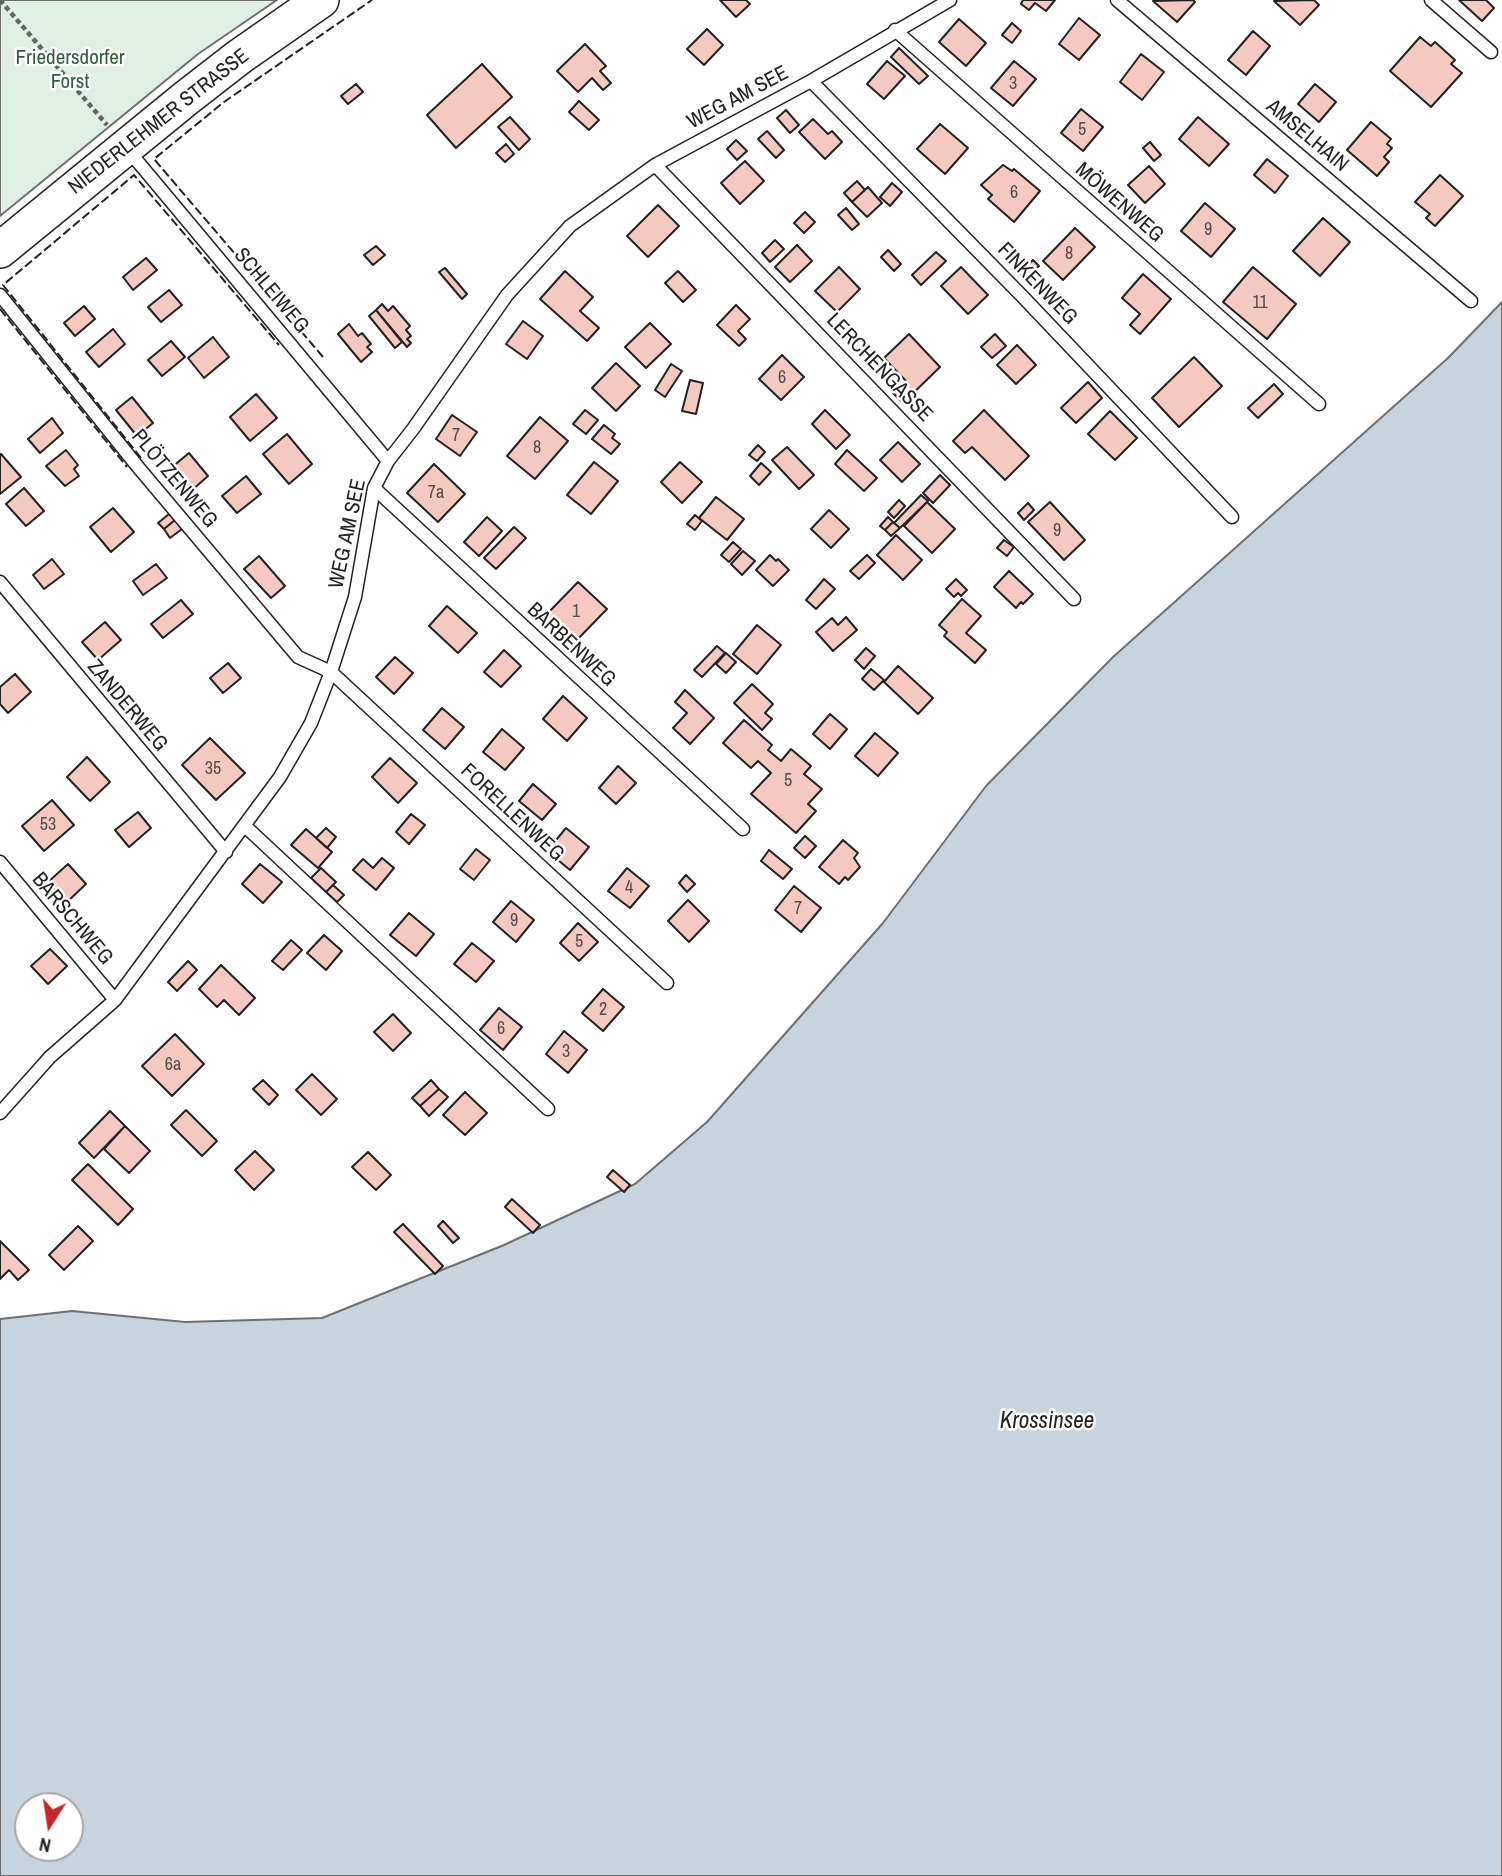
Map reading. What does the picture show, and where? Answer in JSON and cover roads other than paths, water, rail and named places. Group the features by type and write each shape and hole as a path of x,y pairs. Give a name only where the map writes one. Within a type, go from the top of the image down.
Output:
{"main road":[{"name":"NIEDERLEHMER STRASSE","path":"0,250 239,57 321,0"}],"lane":[{"name":"WEG AM SEE","path":"0,1113 50,1056 115,1000 246,827 280,777 311,723 331,672 355,597 374,488 388,461 507,295 570,226 655,164 811,81 950,0"},
{"name":"AMSELHAIN","path":"1117,0 1471,301"},
{"path":"1431,0 1491,52"},
{"name":"MÖWENWEG","path":"895,30 1319,404"},
{"name":"FINKENWEG","path":"811,81 1023,297 1232,517"},
{"name":"SCHLEIWEG","path":"125,147 388,461"},
{"name":"LERCHENGASSE","path":"655,164 1074,599"},
{"name":"PLÖTZENWEG","path":"0,295 138,467 298,657 331,672"},
{"name":"BARBENWEG","path":"374,488 743,829"},
{"name":"ZANDERWEG","path":"0,582 226,852"},
{"name":"FORELLENWEG","path":"331,672 667,983"},
{"path":"246,827 548,1109"},
{"name":"BARSCHWEG","path":"0,862 115,1000"}],"water":[{"name":"Krossinsee","path":"1502,302 1502,1876 0,1876 0,1319 72,1311 185,1322 322,1318 504,1245 635,1184 707,1122 883,923 986,786 1113,657 1448,358"}],"park label":[{"name":"Friedersdorfer Forst","path":"70,70"}]}
